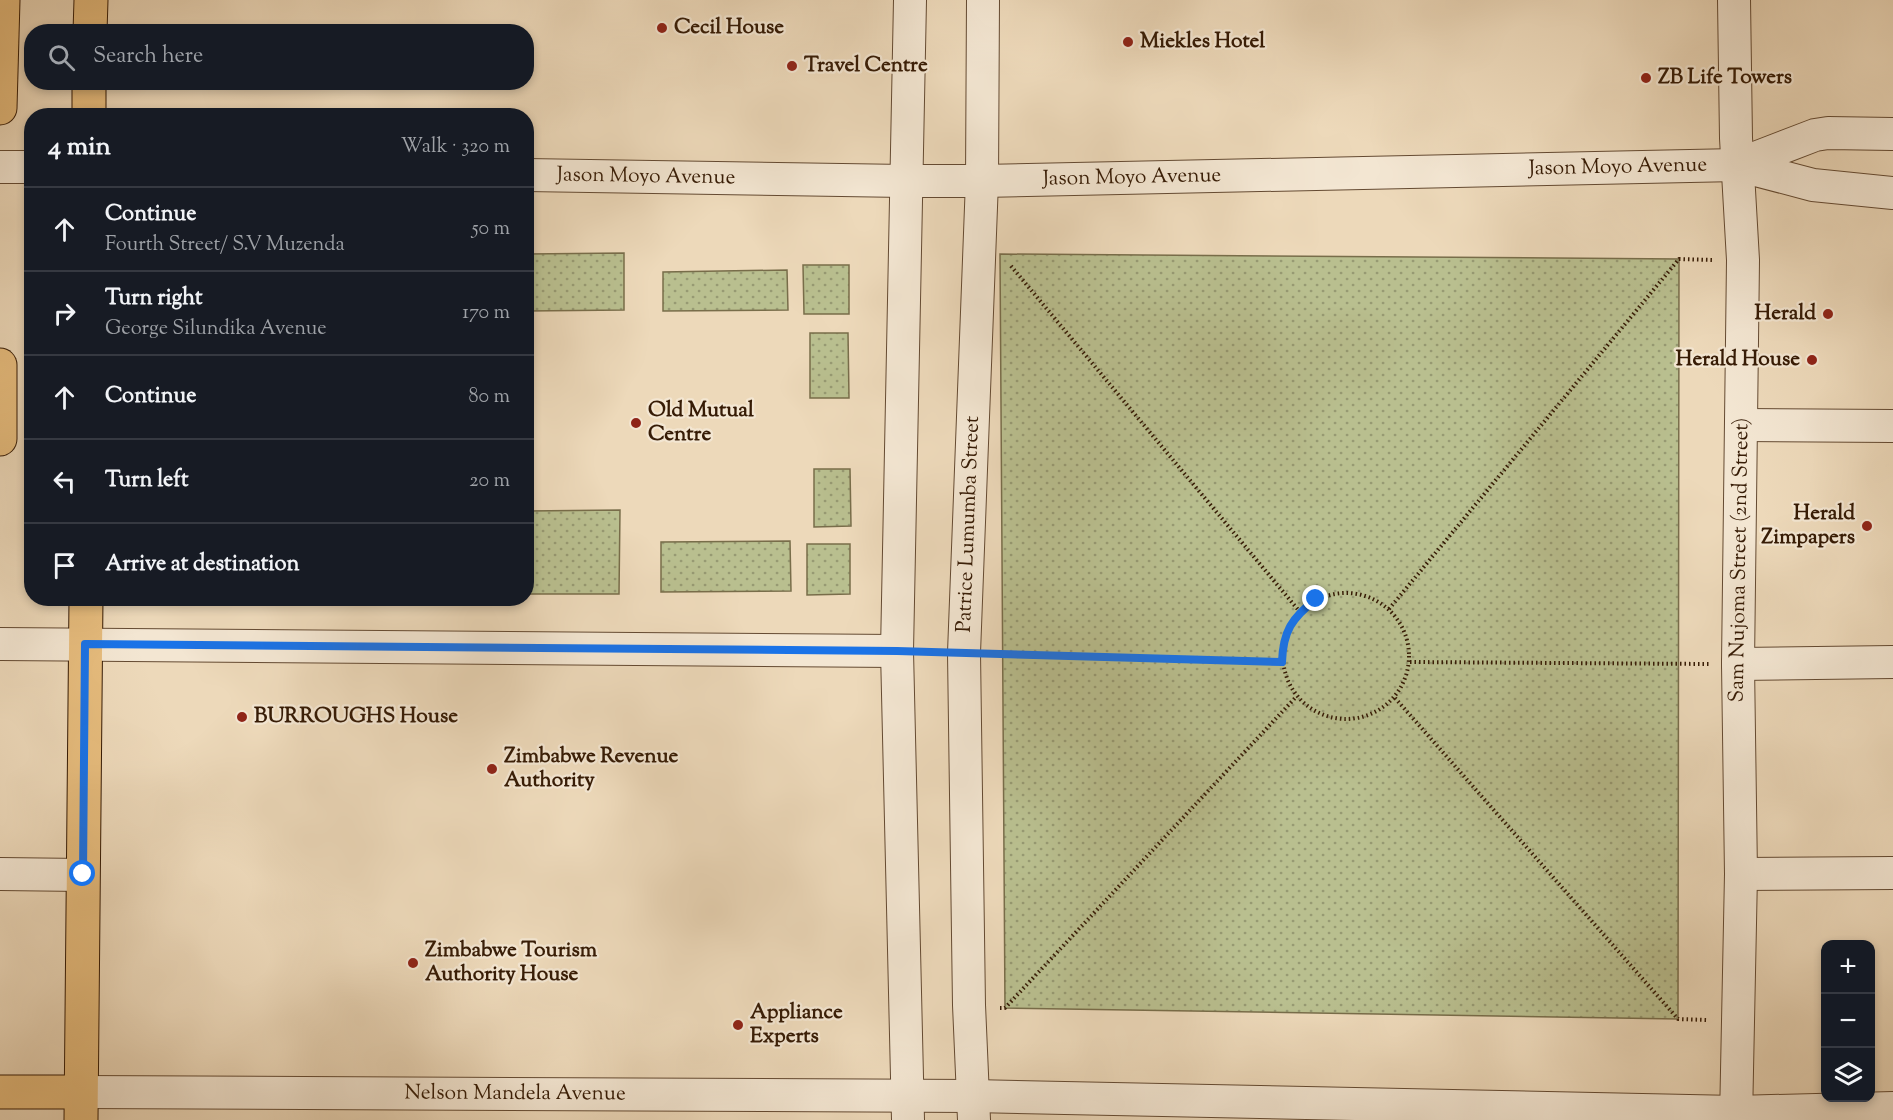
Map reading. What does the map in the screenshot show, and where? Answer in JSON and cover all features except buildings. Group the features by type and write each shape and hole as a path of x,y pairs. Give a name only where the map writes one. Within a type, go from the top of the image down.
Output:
{"main road":[{"path":"0,108 3,0"},
{"path":"90,24 91,0"},
{"path":"89,90 89,108"},
{"path":"0,365 0,439"},
{"path":"81,1106 86,606"},
{"name":"Nelson Mandela Avenue","path":"0,1092 81,1106"}],"street":[{"path":"907,1108 897,651 910,0"},
{"name":"Patrice Lumumba Street","path":"973,1108 969,1005 964,653 980,254 983,0"},
{"name":"Sam Nujoma Street (2nd Street)","path":"1734,0 1737,165 1743,260 1738,664 1741,874 1736,1116"},
{"name":"Jason Moyo Avenue","path":"1737,165 1815,135 1828,133 1893,134"},
{"name":"Jason Moyo Avenue","path":"534,175 982,181 1737,165 1813,185 1893,193"},
{"path":"0,167 24,167"},
{"path":"1742,425 1893,426"},
{"path":"0,644 897,651"},
{"path":"1738,664 1893,662"},
{"path":"1741,874 1893,873"},
{"path":"0,874 83,874"},
{"path":"575,1120 596,1095"},
{"name":"Nelson Mandela Avenue","path":"81,1106 395,1107 596,1095 907,1108 1736,1116 1893,1108"}],"path":[{"path":"980,254 1000,254 1300,612"},
{"path":"1389,609 1679,259 1743,260"},
{"path":"1340,593 1366,596 1389,609 1402,625 1408,640 1410,662 1404,684 1395,698 1372,715 1341,720 1316,713 1296,697 1286,679 1282,662 1283,644 1288,628 1300,612 1316,599 1340,593"},
{"path":"964,653 1282,662"},
{"path":"1410,662 1738,664"},
{"path":"969,1005 1005,1008 1296,697"},
{"path":"1395,698 1678,1019 1739,1020"}],"green space":[{"path":"624,253 624,310 534,311 534,254"},
{"path":"1000,254 1679,259 1678,1019 1005,1008"},
{"path":"803,265 849,265 849,314 804,314"},
{"path":"787,270 788,310 663,311 663,272"},
{"path":"810,333 848,333 849,398 810,398"},
{"path":"814,469 850,469 851,526 814,527"},
{"path":"620,510 619,594 534,594 534,511"},
{"path":"790,541 791,591 661,592 661,542"},
{"path":"807,544 850,544 850,594 807,595"}],"place":[{"name":"Cecil House","path":"662,28"},
{"name":"Miekles Hotel","path":"1128,42"},
{"name":"Travel Centre","path":"792,66"},
{"name":"ZB Life Towers","path":"1646,78"},
{"name":"Herald","path":"1828,314"},
{"name":"Herald House","path":"1812,360"},
{"name":"Old Mutual Centre","path":"636,423"},
{"name":"Herald Zimpapers","path":"1867,526"},
{"name":"BURROUGHS House","path":"242,717"},
{"name":"Zimbabwe Revenue Authority","path":"492,769"},
{"name":"Zimbabwe Tourism Authority House","path":"413,963"},
{"name":"Appliance Experts","path":"738,1025"}],"route":[{"path":"83,874 85,644 897,651 1282,662 1283,644 1288,628 1300,612 1316,599"}]}
